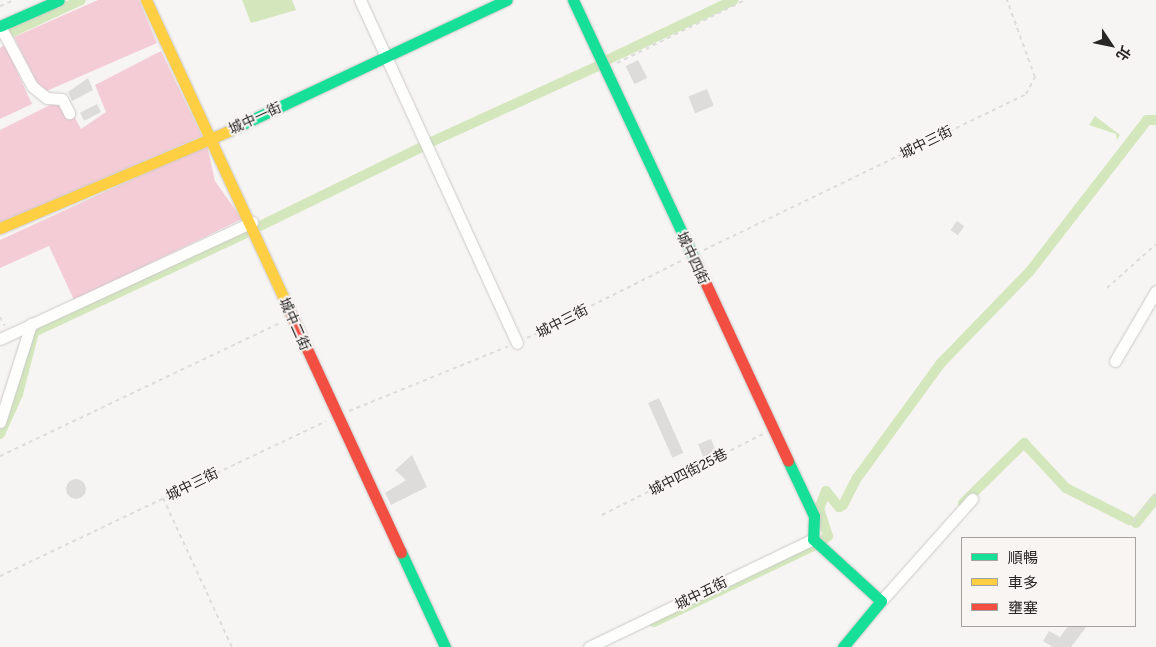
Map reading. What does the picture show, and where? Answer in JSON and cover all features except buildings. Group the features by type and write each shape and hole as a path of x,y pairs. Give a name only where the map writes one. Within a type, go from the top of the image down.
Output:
{"street":[{"path":"59,0 0,26 32,86 47,98 62,99 69,113"},
{"name":"城中二街","path":"146,0 252,222 291,318 444,647"},
{"path":"360,0 518,343"},
{"name":"城中一街","path":"0,228 213,138 507,0"},
{"name":"城中四街","path":"573,0 607,68 692,256 814,516 813,539"},
{"path":"0,339 252,222"},
{"path":"1115,361 1156,291"},
{"path":"0,422 31,324"},
{"path":"843,647 972,500"},
{"path":"813,539 882,601"},
{"name":"城中五街","path":"589,647 813,539"}],"path":[{"path":"0,6 14,0"},
{"path":"607,68 745,0"},
{"name":"城中三街","path":"0,576 336,416 518,343 692,256 1026,94 1035,77 1007,0"},
{"path":"1108,288 1156,244"},
{"path":"0,456 291,318"},
{"name":"城中四街25巷","path":"602,516 773,430"},
{"path":"1133,522 1156,494"},
{"path":"163,498 232,647"}],"shaded area":[{"path":"98,0 139,0 157,43 42,93 14,37"},
{"path":"242,0 292,0 296,10 251,23"},
{"path":"5,45 32,104 0,119 0,48"},
{"path":"161,51 202,136 0,223 0,130 64,98 81,129 106,112 95,85"},
{"path":"1095,116 1120,135 1117,140 1116,134 1089,125"},
{"path":"207,145 215,181 242,219 74,300 49,246 0,268 0,240"}],"waterway":[{"path":"10,33 81,0"},
{"path":"607,60 734,0"},
{"path":"431,142 598,66"},
{"path":"822,541 828,536 819,509 826,491 839,507 843,505 857,478 940,364 1030,271 1147,120 1156,120"},
{"path":"260,226 422,147"},
{"path":"0,434 18,394 34,332 244,234"},
{"path":"963,503 1024,443 1066,488 1129,520"},
{"path":"1136,523 1156,498"},
{"path":"654,622 813,546"}],"traffic: fast":[{"path":"0,26 59,0"},
{"path":"228,131 507,0"},
{"path":"573,0 700,271"},
{"path":"788,461 814,516 813,539 881,601 843,647"},
{"path":"401,552 445,647"}],"traffic: slow":[{"path":"146,0 289,310"},
{"path":"0,228 228,131"}],"traffic: jam":[{"path":"700,271 788,461"},
{"path":"289,310 401,552"}]}
